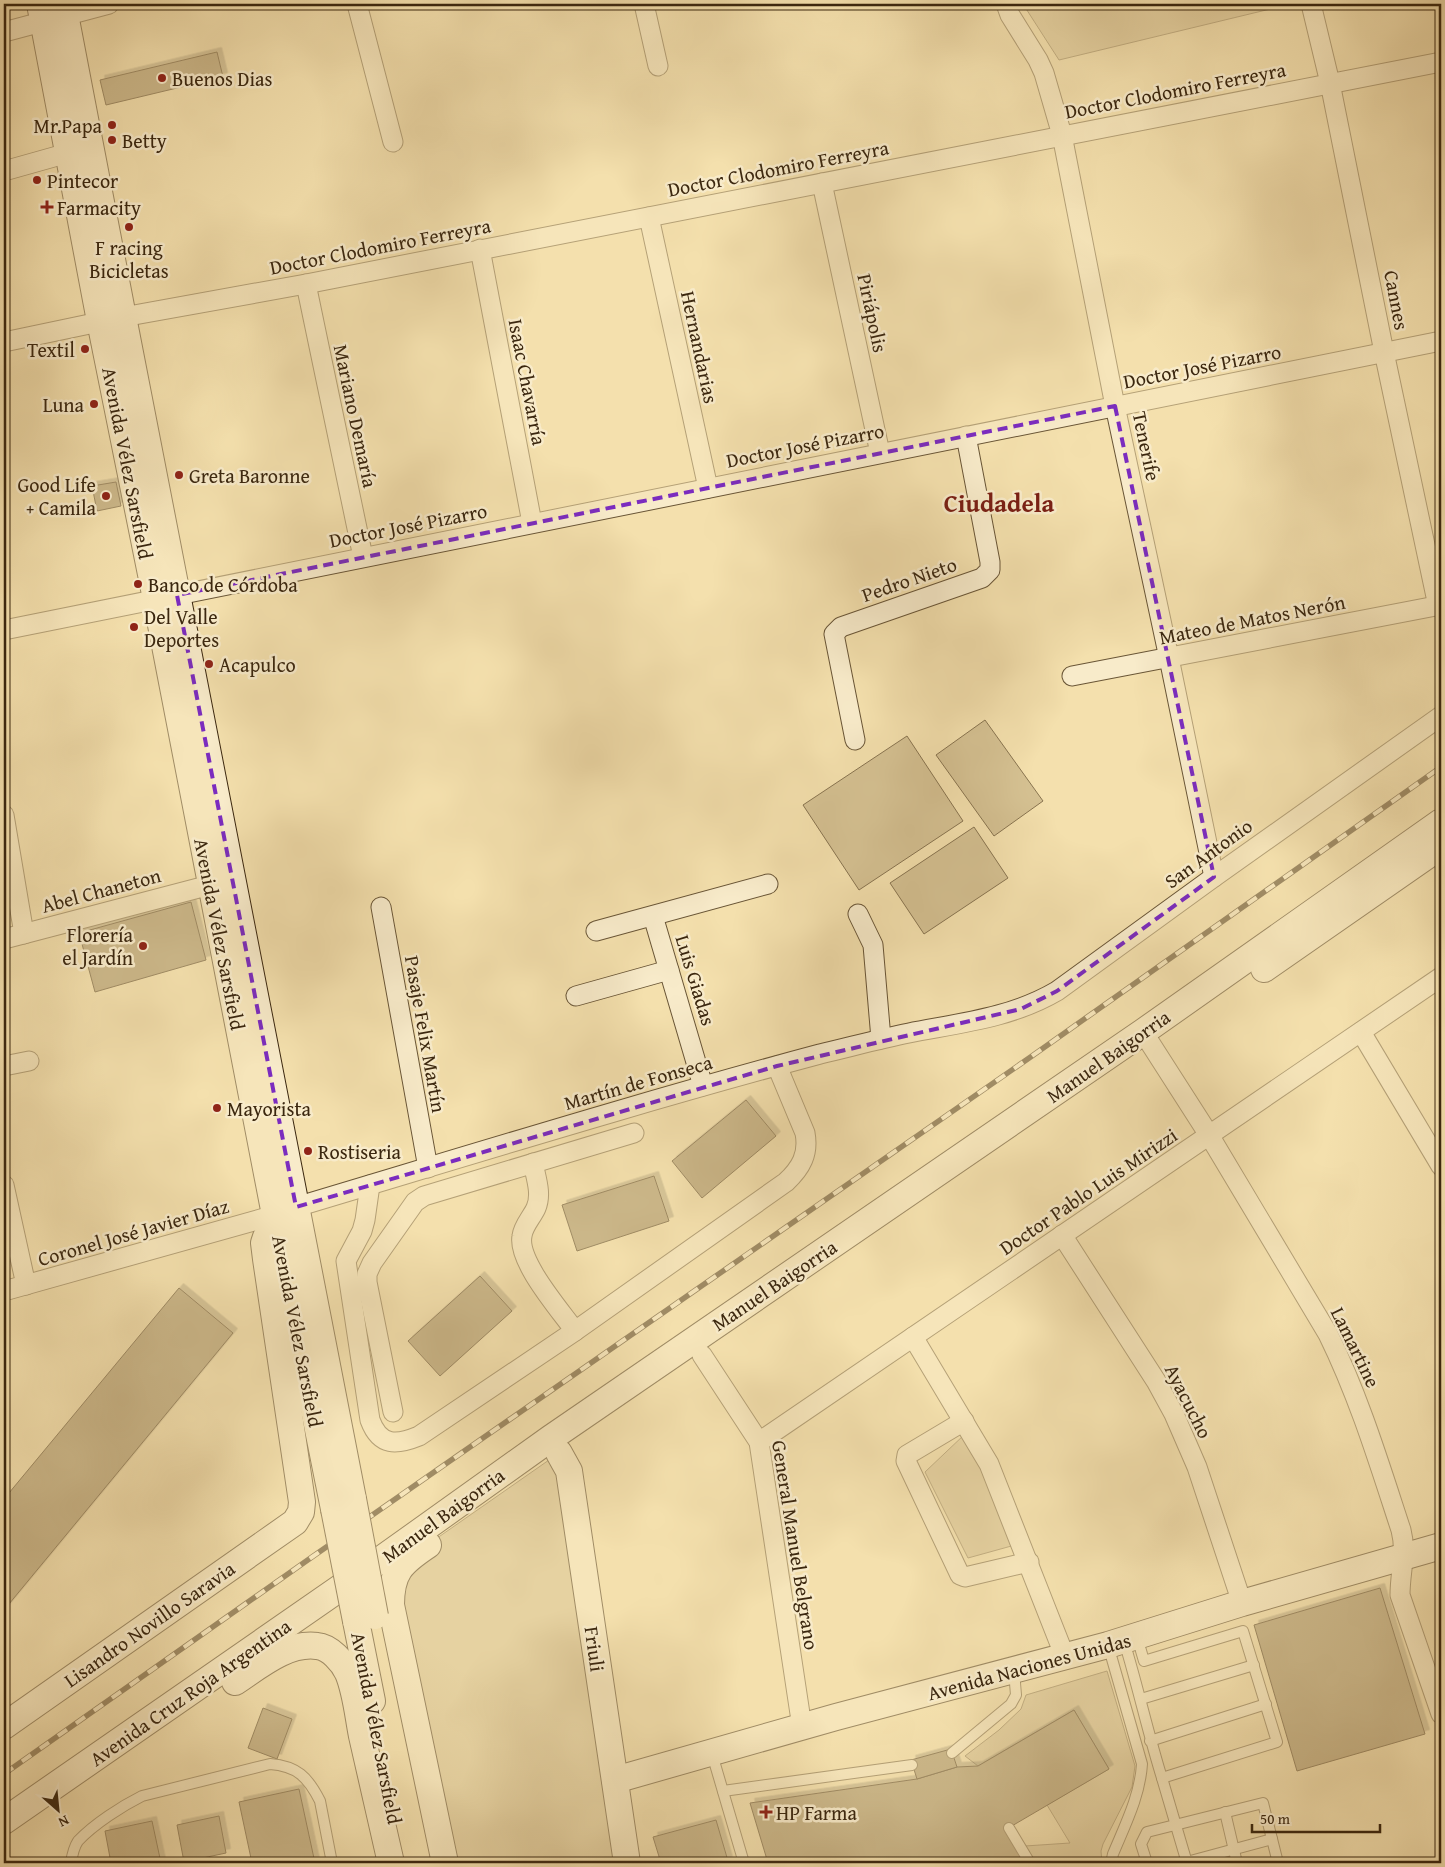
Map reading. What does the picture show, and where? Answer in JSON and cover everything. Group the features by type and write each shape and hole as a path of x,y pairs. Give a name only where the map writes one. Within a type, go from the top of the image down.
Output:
{"main road":[{"name":"Avenida Vélez Sarsfield","path":"53,11 68,153 111,319"},
{"name":"Avenida Vélez Sarsfield","path":"53,11 111,319 366,1619 404,1863"},
{"name":"Avenida Vélez Sarsfield","path":"166,597 210,885 286,1211"},
{"name":"Manuel Baigorria","path":"376,1563 412,1551 448,1532 555,1446 702,1355 1148,1040 1441,822"},
{"name":"Manuel Baigorria","path":"376,1563 555,1446 1148,1040 1441,846"},
{"name":"Lisandro Novillo Saravia","path":"4,1726 295,1522 301,1512 302,1502 264,1243 267,1231 286,1211"},
{"name":"Friuli","path":"555,1446 569,1471 627,1863"},
{"path":"445,1863 391,1606 391,1590 393,1579 405,1562 448,1532"},
{"name":"Avenida Naciones Unidas","path":"615,1780 802,1726 1065,1657 1242,1603 1441,1546"},
{"name":"Avenida Cruz Roja Argentina","path":"11,1817 376,1563"},
{"name":"Avenida Vélez Sarsfield","path":"366,1619 427,1863"},
{"path":"11,1817 142,1740 272,1658 287,1651 306,1646 318,1646 333,1654 342,1662 348,1672 390,1863"}],"street":[{"path":"4,32 53,11 109,4"},
{"path":"357,4 393,142"},
{"path":"644,4 658,66"},
{"name":"Tenerife","path":"1006,4 1010,15 1044,73 1062,135 1115,406 1170,658 1214,876"},
{"name":"Cannes","path":"1311,4 1330,83 1384,352 1439,606"},
{"name":"Doctor Clodomiro Ferreyra","path":"4,342 111,319 306,284 1441,62"},
{"path":"4,171 68,153"},
{"name":"Piriápolis","path":"822,183 880,453"},
{"name":"Hernandarias","path":"649,217 708,488"},
{"name":"Isaac Chavarría","path":"480,250 532,523"},
{"name":"Mariano Demaría","path":"306,284 363,557"},
{"name":"Doctor José Pizarro","path":"4,630 1441,341"},
{"name":"Pedro Nieto","path":"855,740 834,634 840,627 982,578 990,570 966,436"},
{"name":"Mateo de Matos Nerón","path":"1072,676 1439,606"},
{"name":"San Antonio","path":"996,1016 1021,1009 1057,991 1214,876 1441,716"},
{"path":"4,816 24,934"},
{"path":"596,931 768,884"},
{"name":"Abel Chaneton","path":"4,939 210,885"},
{"name":"Pasaje Felix Martín","path":"381,908 428,1168"},
{"path":"858,914 873,945 880,1039"},
{"name":"Luis Giadas","path":"653,916 704,1086"},
{"path":"576,996 669,970"},
{"name":"Doctor Pablo Luis Mirizzi","path":"759,1442 1441,977"},
{"name":"Martín de Fonseca","path":"286,1211 704,1086 880,1039 996,1016"},
{"path":"1361,1032 1441,1166"},
{"name":"Lamartine","path":"1148,1040 1209,1136 1328,1334 1343,1363 1355,1392 1401,1530 1404,1543 1404,1557 1400,1595 1441,1714"},
{"path":"4,1066 29,1061"},
{"path":"370,1185 362,1231 346,1261 370,1420 373,1429 380,1437 387,1441 398,1442 420,1436 575,1331 786,1182 797,1172 806,1152 807,1142 777,1066"},
{"path":"393,1412 367,1274 372,1263 414,1202 424,1196 634,1133"},
{"path":"533,1163 539,1195 536,1207 522,1234 523,1252 537,1278 575,1331"},
{"path":"4,1186 26,1285"},
{"name":"Coronel José Javier Díaz","path":"4,1291 286,1211"},
{"name":"Ayacucho","path":"1062,1235 1156,1381 1174,1414 1197,1466 1242,1603"},
{"path":"913,1337 981,1448 998,1484 1065,1657"},
{"name":"General Manuel Belgrano","path":"702,1355 759,1442 802,1726"},
{"path":"964,1421 907,1455 906,1461 960,1575 965,1577 1029,1562"}],"lane":[{"path":"1123,1640 1144,1661 1243,1631 1277,1742 1162,1778"},
{"path":"1123,1640 1186,1863 1272,1839"},
{"path":"1112,1863 1113,1854 1138,1794 1142,1778 1142,1764 1123,1640"},
{"path":"1141,1699 1254,1665"},
{"path":"952,1753 1011,1704 1016,1695 1014,1671"},
{"path":"1150,1741 1266,1704"},
{"path":"711,1753 744,1863"},
{"path":"71,1863 77,1842 125,1804 142,1796 270,1764 285,1765 298,1771 315,1792 320,1801 332,1863"},
{"path":"723,1791 912,1765"},
{"path":"1147,1863 1141,1844 1147,1832 1263,1803 1278,1863"},
{"path":"1225,1812 1238,1863"},
{"path":"1009,1828 1030,1863"}],"highlighted area":[{"path":"1115,406 1214,877 1057,991 1021,1009 777,1066 296,1207 177,595"}],"shaded area":[{"path":"1023,4 1291,4 1059,60"},
{"path":"985,720 1043,801 994,836 936,755"},
{"path":"907,736 963,821 859,890 803,805"},
{"path":"974,827 1008,878 924,934 890,883"},
{"path":"965,1434 1015,1545 968,1558 925,1472"},
{"path":"559,1453 627,1863 445,1863 391,1605 410,1557"},
{"path":"1107,1671 1135,1766 1132,1787 1103,1844 1101,1851 1102,1863 1036,1863 1025,1846 1070,1843 1047,1805 1109,1769 1074,1710 978,1766 965,1756 999,1730 1021,1709 1026,1695"}],"building":[{"name":"Buenos Dias","path":"217,52 223,77 106,105 100,80"},
{"name":"Good Life + Camila","path":"116,482 121,506 97,511 92,486"},
{"name":"Florería el Jardín","path":"191,902 206,960 95,992 79,933"},
{"path":"746,1100 776,1136 702,1198 672,1161"},
{"path":"654,1176 669,1221 577,1251 562,1205"},
{"path":"480,1276 512,1311 440,1376 408,1341"},
{"path":"179,1288 233,1333 4,1610 4,1499"},
{"path":"1380,1588 1425,1734 1297,1771 1254,1625"},
{"path":"263,1708 292,1719 277,1759 248,1748"},
{"path":"1074,1710 1109,1769 1005,1830 1024,1863 768,1863 750,1803 917,1779 957,1767 978,1766"},
{"path":"951,1749 957,1767 917,1779 911,1760"},
{"path":"299,1789 315,1863 252,1863 239,1802"},
{"path":"219,1816 226,1853 184,1862 177,1825"},
{"path":"716,1820 728,1861 718,1863 661,1863 653,1837"},
{"path":"152,1821 161,1863 111,1863 105,1831"}],"railway":[{"path":"4,1774 312,1557 1032,1056 1441,767"}],"place":[{"name":"Buenos Dias","path":"162,78"},
{"name":"Mr.Papa","path":"112,125"},
{"name":"Betty","path":"112,140"},
{"name":"Pintecor","path":"37,180"},
{"name":"Farmacity","path":"47,207"},
{"name":"F racing Bicicletas","path":"129,227"},
{"name":"Textil","path":"85,349"},
{"name":"Luna","path":"94,404"},
{"name":"Greta Baronne","path":"179,475"},
{"name":"Good Life + Camila","path":"106,496"},
{"name":"Banco de Córdoba","path":"138,584"},
{"name":"Del Valle Deportes","path":"134,627"},
{"name":"Acapulco","path":"209,664"},
{"name":"Florería el Jardín","path":"143,946"},
{"name":"Mayorista","path":"217,1108"},
{"name":"Rostiseria","path":"308,1151"},
{"name":"HP Farma","path":"766,1812"}],"district":[{"name":"Ciudadela","path":"999,503"}]}
